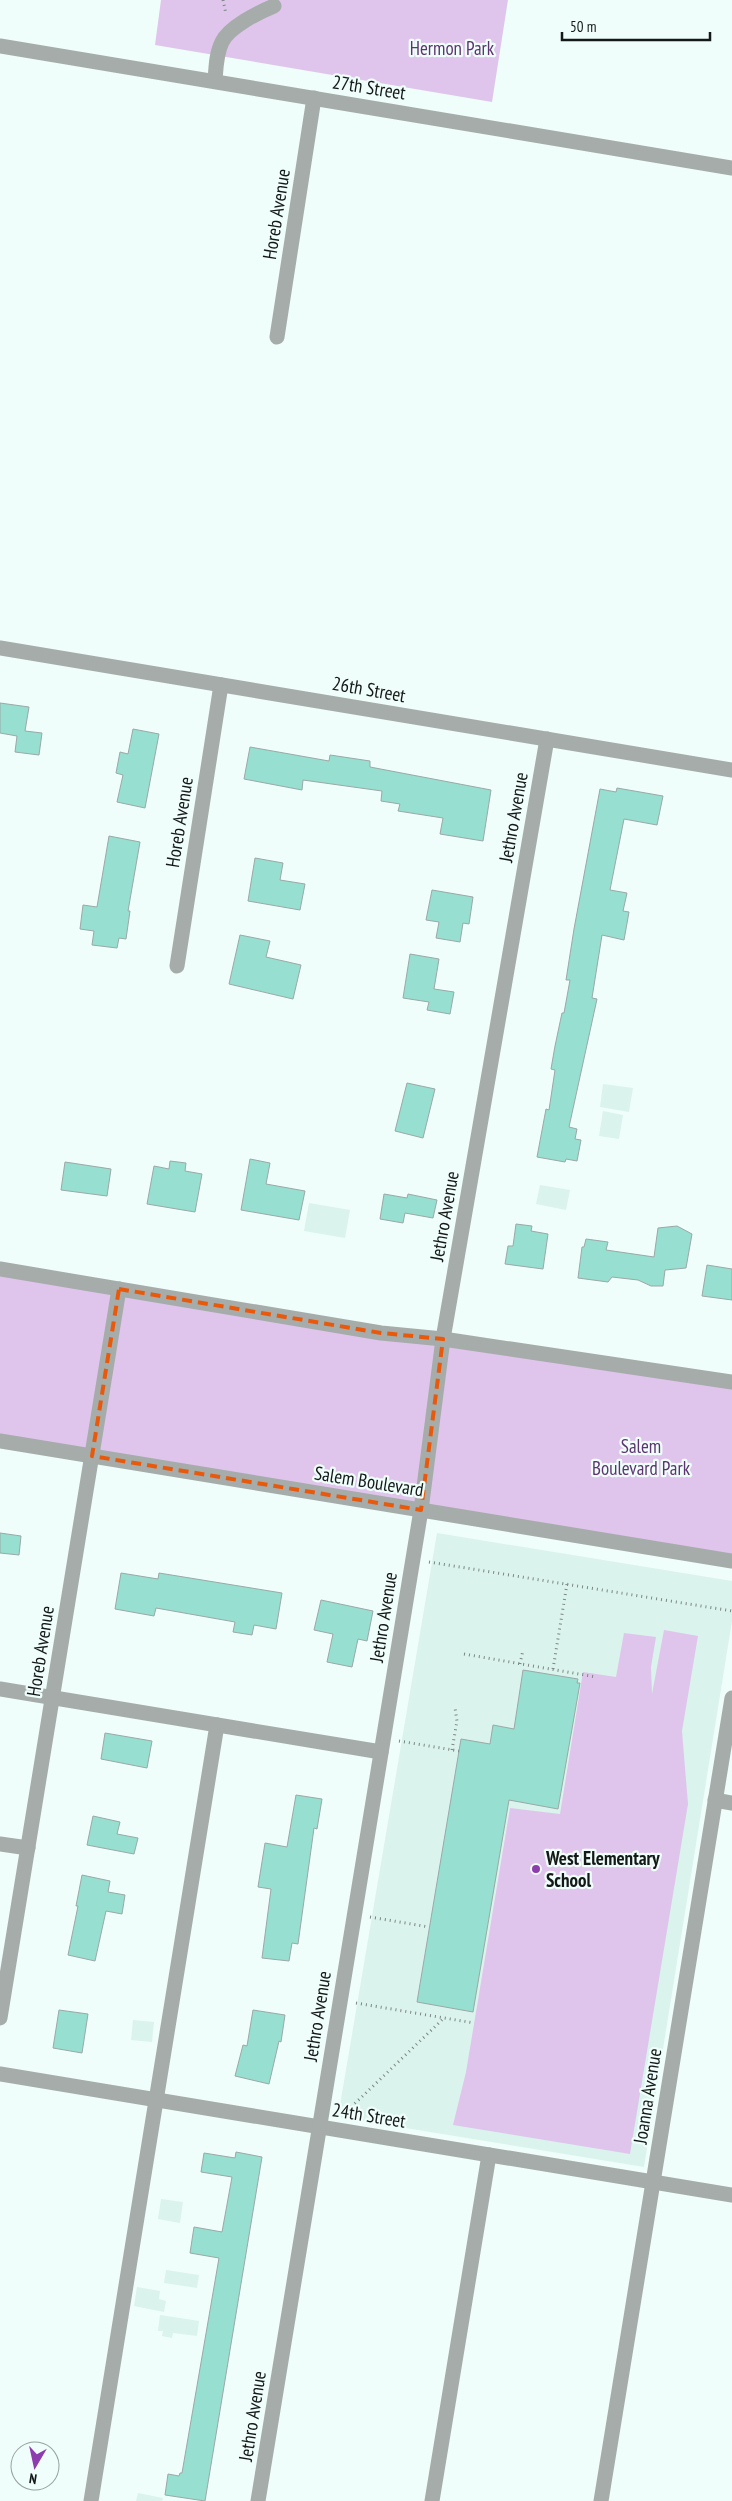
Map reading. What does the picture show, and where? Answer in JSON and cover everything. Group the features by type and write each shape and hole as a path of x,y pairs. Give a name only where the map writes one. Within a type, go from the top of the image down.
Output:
{"street":[{"path":"215,81 216,60 223,40 250,16 274,6"},
{"name":"27th Street","path":"0,46 732,168"},
{"name":"Horeb Avenue","path":"277,337 314,98"},
{"name":"26th Street","path":"0,648 732,770"},
{"name":"Horeb Avenue","path":"177,966 222,684"},
{"name":"Jethro Avenue","path":"258,2501 421,1510 443,1339 547,739"},
{"path":"0,1270 381,1333 443,1339 732,1382"},
{"name":"Horeb Avenue","path":"0,2018 119,1290"},
{"name":"Salem Boulevard","path":"0,1441 732,1561"},
{"path":"0,1689 217,1725 382,1745"},
{"name":"Joanna Avenue","path":"601,2501 732,1698"},
{"path":"91,2501 217,1725"},
{"path":"715,1800 732,1803"},
{"path":"0,1844 28,1848"},
{"name":"24th Street","path":"0,2074 732,2195"},
{"path":"432,2501 489,2155"}],"path":[{"path":"413,1559 732,1611"},
{"path":"554,1669 567,1584"},
{"path":"520,1664 523,1650"},
{"path":"464,1654 596,1677"},
{"path":"452,1750 457,1721 455,1708"},
{"path":"382,1745 459,1751"},
{"path":"354,1914 430,1926"},
{"path":"340,2000 474,2023"},
{"path":"320,2127 350,2111 444,2018"}],"highlighted area":[{"path":"119,1289 381,1333 443,1339 421,1510 92,1456"}],"shaded area":[{"path":"603,1084 633,1088 629,1112 600,1107"},
{"path":"603,1111 623,1115 619,1139 599,1136"},
{"path":"540,1185 570,1190 566,1210 536,1204"},
{"path":"309,1203 350,1210 345,1238 304,1231"},
{"name":"West Elementary School","path":"437,1533 732,1581 732,1621 644,2167 338,2117"},
{"path":"133,2020 154,2022 152,2042 131,2040"},
{"path":"161,2199 183,2202 180,2223 158,2219"},
{"path":"166,2270 199,2275 197,2288 164,2283"},
{"path":"137,2287 160,2291 159,2299 166,2301 164,2312 134,2306"},
{"path":"160,2315 199,2321 197,2336 173,2333 172,2338 162,2336 163,2331 158,2331"},
{"path":"138,2493 163,2498 162,2501 136,2501"}],"green space":[{"name":"Hermon Park","path":"161,0 508,0 492,102 155,45"},
{"name":"Salem Boulevard Park","path":"0,1266 732,1382 732,1560 0,1441"},
{"path":"664,1630 698,1636 682,1731 688,1804 630,2154 453,2125 466,2072 510,1808 560,1814 583,1672 616,1677 624,1633 656,1637 651,1667 652,1694"}],"building":[{"path":"0,703 29,707 25,731 42,733 39,755 15,752 17,736 0,733"},
{"path":"133,729 159,734 145,808 117,802 123,775 116,773 120,752 128,754"},
{"path":"250,747 329,761 330,755 370,761 370,767 491,790 483,841 440,834 443,818 398,811 400,804 381,801 382,791 303,780 302,790 244,779"},
{"path":"617,788 663,796 657,825 624,819 610,890 627,893 623,911 629,912 624,940 602,935 592,998 597,999 569,1127 577,1129 575,1139 581,1140 577,1161 566,1159 565,1162 537,1157 546,1109 549,1110 555,1070 551,1069 570,980 566,980 600,789 616,792"},
{"path":"109,836 140,842 128,911 130,911 126,939 119,938 117,948 92,945 94,931 80,929 83,905 97,907"},
{"path":"255,858 283,863 280,880 305,884 300,910 248,901"},
{"path":"432,890 473,897 469,924 463,923 460,942 436,938 439,922 426,920"},
{"path":"240,935 270,941 266,957 301,965 293,999 229,984"},
{"path":"410,954 439,959 434,989 454,992 450,1014 427,1010 429,1002 403,998"},
{"path":"407,1083 435,1089 423,1138 395,1131"},
{"path":"250,1159 270,1163 266,1184 305,1191 299,1220 241,1210"},
{"path":"170,1161 186,1163 185,1171 202,1174 195,1212 147,1204 154,1166 169,1169"},
{"path":"65,1162 111,1169 107,1196 61,1190"},
{"path":"384,1194 407,1198 408,1194 437,1200 433,1218 405,1213 403,1223 380,1219"},
{"path":"516,1224 532,1226 531,1231 548,1234 543,1269 505,1264 508,1246 513,1246"},
{"path":"677,1226 692,1234 686,1268 665,1270 663,1286 651,1286 638,1280 612,1277 608,1282 578,1278 582,1247 584,1247 586,1239 608,1242 606,1250 654,1257 658,1228"},
{"path":"707,1265 732,1269 732,1300 702,1296"},
{"path":"0,1533 21,1536 19,1555 0,1553"},
{"path":"121,1573 158,1579 159,1573 282,1593 276,1629 254,1625 252,1635 233,1632 235,1622 156,1608 154,1616 115,1609"},
{"path":"321,1600 373,1611 367,1641 358,1639 352,1667 327,1662 333,1634 314,1630"},
{"path":"523,1670 578,1679 577,1683 580,1683 558,1809 509,1800 473,2012 417,2002 461,1739 490,1744 493,1725 514,1729"},
{"path":"105,1733 152,1741 147,1768 101,1759"},
{"path":"296,1795 322,1799 317,1829 314,1828 298,1944 292,1943 289,1961 262,1958 271,1889 258,1887 265,1843 287,1847"},
{"path":"93,1816 120,1822 117,1834 138,1838 134,1854 87,1845"},
{"path":"82,1875 110,1881 108,1892 125,1895 122,1914 106,1911 95,1961 68,1955"},
{"path":"59,2010 88,2014 82,2053 53,2048"},
{"path":"253,2010 285,2015 281,2042 279,2041 269,2084 235,2076 243,2045 247,2046"},
{"path":"236,2152 262,2157 205,2501 165,2495 168,2474 179,2476 182,2473 219,2258 190,2253 194,2227 222,2232 232,2177 201,2172 204,2153 235,2158"}],"place":[{"name":"West Elementary School","path":"536,1869"}]}
